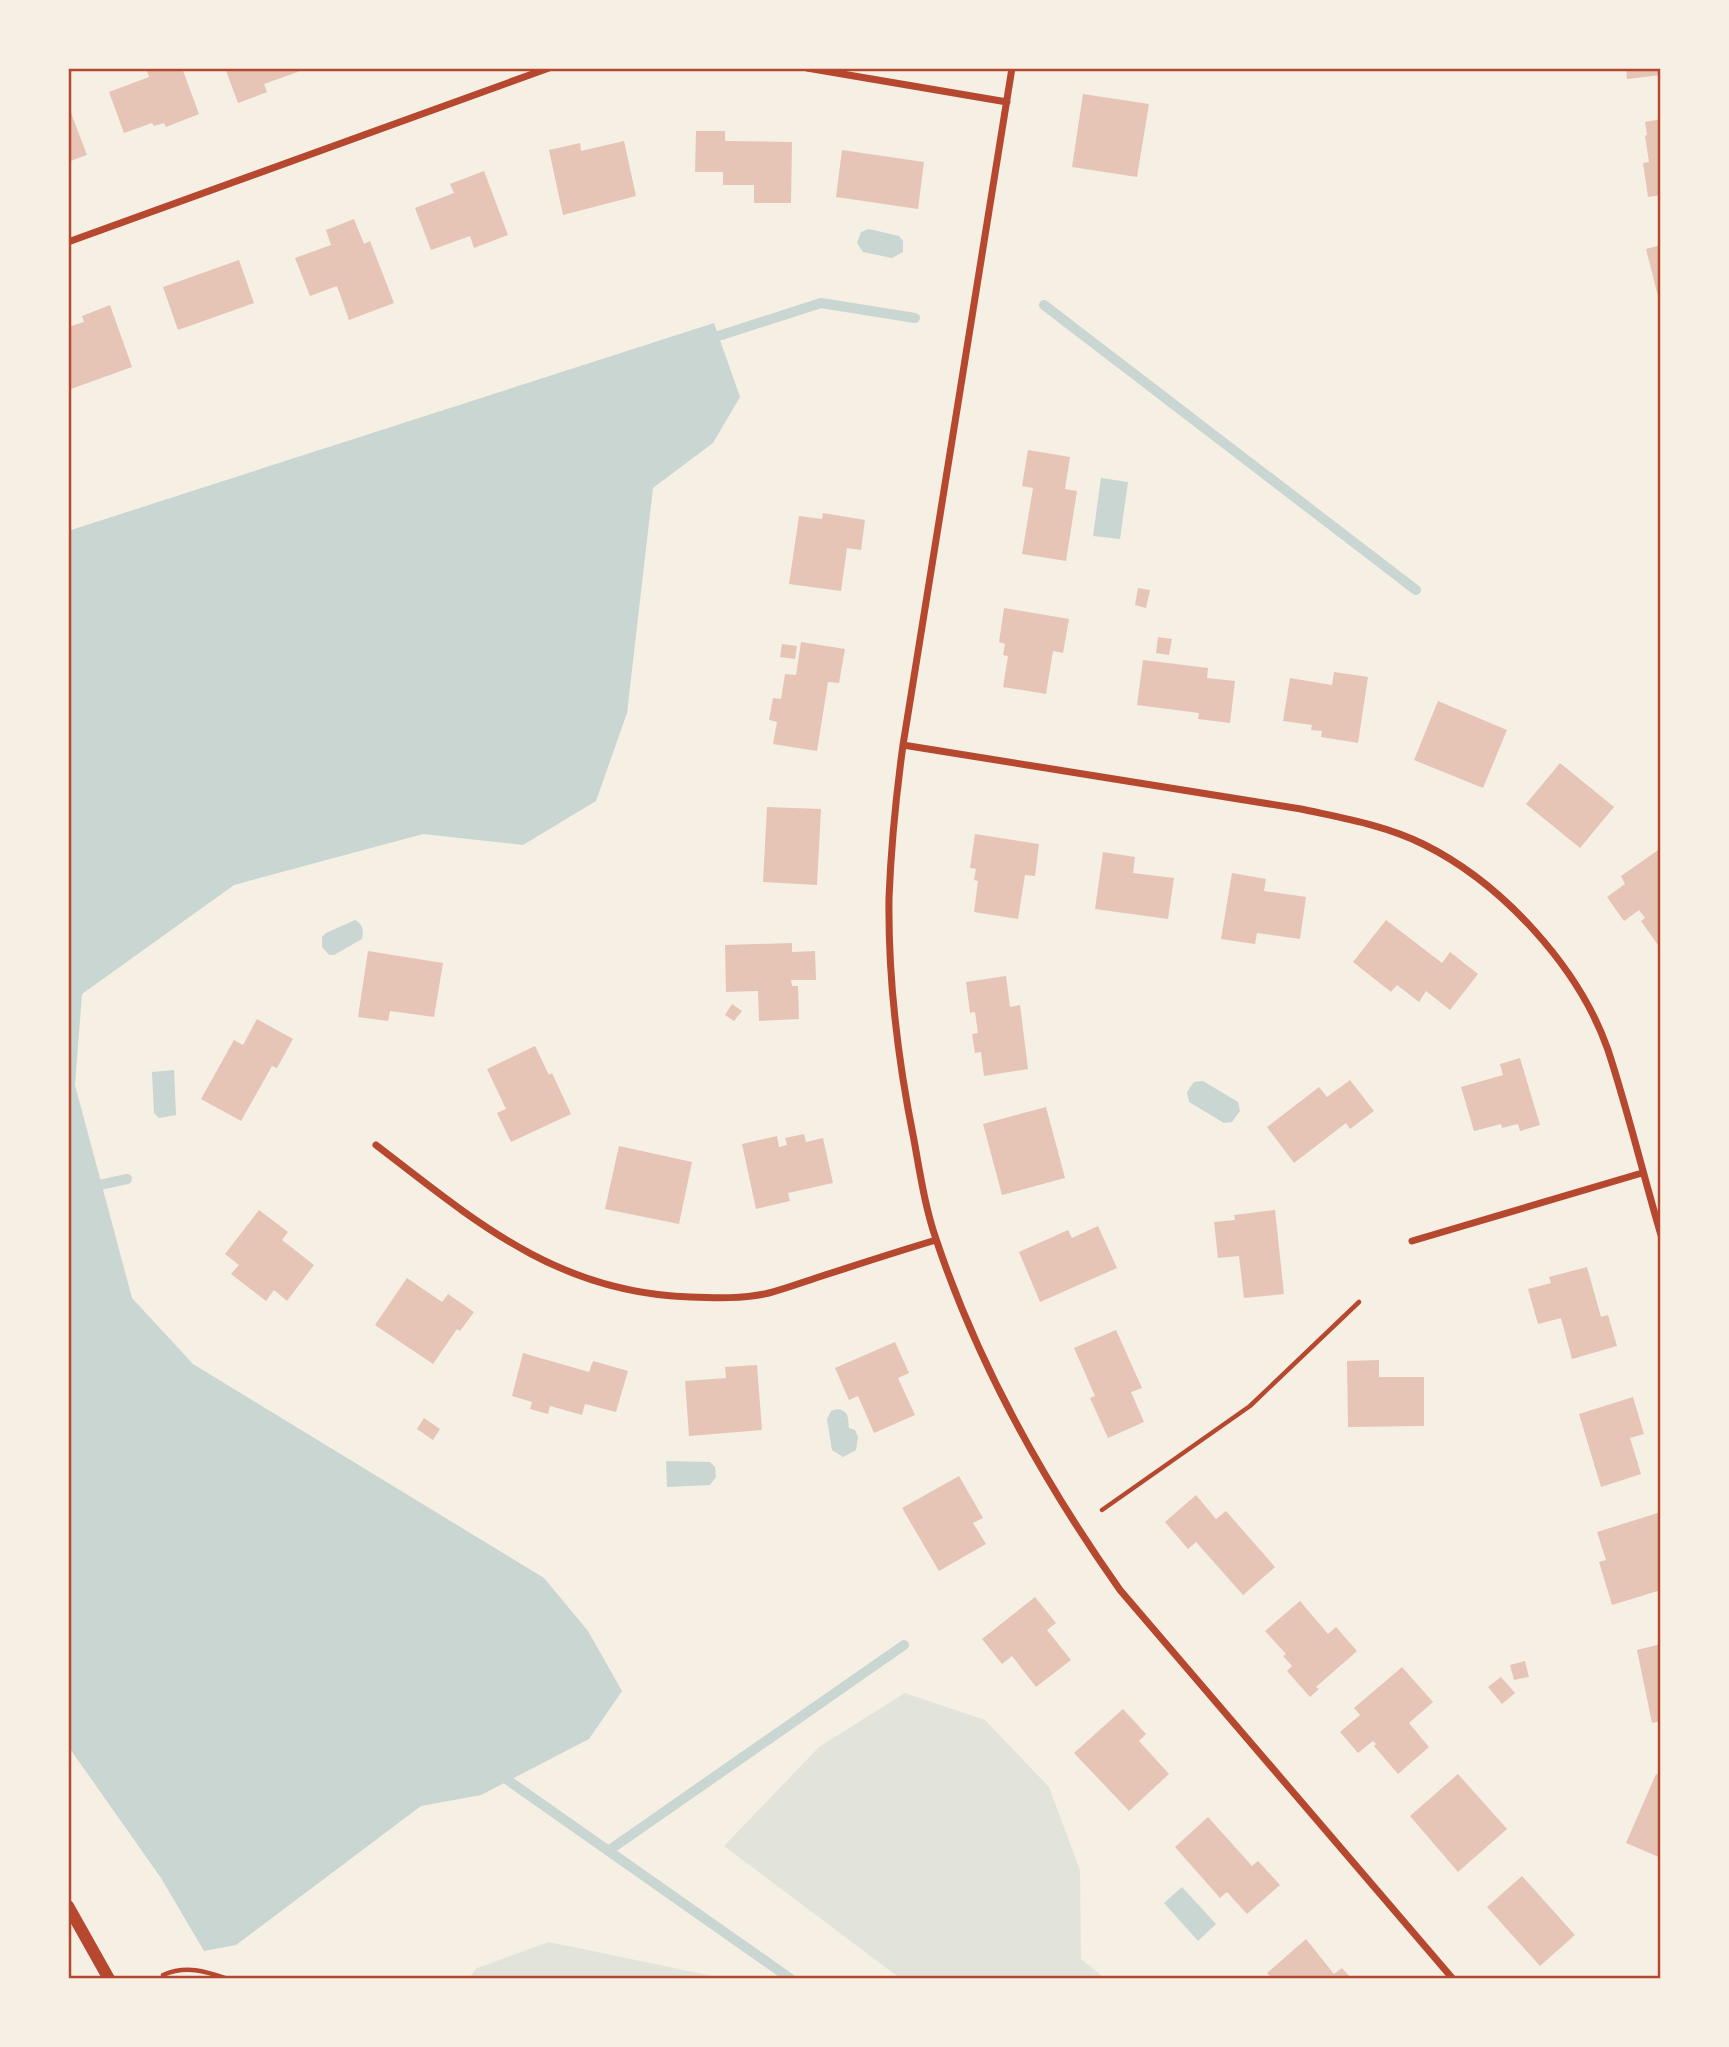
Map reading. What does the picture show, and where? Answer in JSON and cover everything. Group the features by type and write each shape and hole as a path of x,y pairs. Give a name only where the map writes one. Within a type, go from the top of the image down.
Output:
{"street":[{"path":"68,242 549,68"},
{"path":"807,68 1007,102"},
{"path":"1012,68 902,745 894,812 889,900 893,997 902,1083 928,1210 936,1240 979,1349 1040,1469 1080,1533 1120,1590 1453,1979"},
{"path":"902,745 1301,809 1364,822 1423,844 1470,873 1510,905 1549,946 1575,985 1607,1048 1661,1235"},
{"path":"376,1145 445,1199 516,1248 557,1268 604,1285 658,1296 714,1298 767,1293 936,1240"},
{"path":"1412,1241 1642,1173"},
{"path":"68,1906 109,1979"}],"path":[{"path":"1102,1510 1250,1406 1359,1302"},
{"path":"163,1975 177,1969 194,1969 228,1979"}],"shaded area":[{"path":"869,229 899,236 903,241 903,252 892,258 863,252 857,243 861,232"},
{"path":"714,323 740,397 713,443 653,488 627,713 596,801 523,845 423,834 234,885 82,994 75,1085 132,1298 193,1364 544,1578 588,1631 622,1691 589,1739 481,1795 421,1806 236,1945 204,1951 161,1878 68,1746 68,531"},
{"path":"1101,478 1128,482 1120,539 1093,536"},
{"path":"355,920 362,928 362,939 334,955 329,955 322,947 322,937"},
{"path":"174,1070 176,1115 159,1118 154,1113 152,1072"},
{"path":"1203,1081 1238,1102 1240,1111 1232,1122 1224,1123 1189,1102 1187,1092 1194,1082"},
{"path":"838,1409 846,1413 849,1428 855,1430 858,1437 856,1450 843,1457 832,1450 827,1419 831,1411"},
{"path":"666,1461 710,1462 715,1467 716,1477 710,1485 667,1487"},
{"path":"905,1693 985,1720 1049,1787 1080,1870 1081,1959 1106,1979 901,1979 724,1846 819,1747"},
{"path":"1182,1887 1216,1924 1198,1941 1164,1903"},
{"path":"549,1942 727,1979 468,1979 477,1968"}],"building":[{"path":"146,68 182,68 199,114 166,127 164,123 154,126 152,123 124,133 109,92 149,77"},
{"path":"225,68 306,69 264,84 267,92 238,103"},
{"path":"1626,68 1661,68 1661,75 1627,79"},
{"path":"1083,94 1149,104 1137,177 1072,167"},
{"path":"68,105 87,155 68,162"},
{"path":"1661,119 1661,195 1648,197 1643,163 1649,162 1645,122"},
{"path":"696,131 725,131 725,141 792,142 791,203 754,203 754,185 723,185 723,172 695,172"},
{"path":"624,141 636,196 563,215 549,150 580,143 581,151"},
{"path":"842,150 924,162 918,209 836,197"},
{"path":"484,171 508,235 474,248 470,236 431,250 415,208 454,193 450,184"},
{"path":"354,219 364,244 370,241 394,303 349,320 337,286 310,296 295,258 331,245 326,230"},
{"path":"1661,245 1661,304 1660,304 1646,249"},
{"path":"239,260 254,303 178,330 163,287"},
{"path":"110,305 132,367 68,390 68,327 84,322 82,316"},
{"path":"1028,450 1070,457 1065,489 1077,491 1066,561 1022,554 1033,488 1022,486"},
{"path":"823,513 865,520 861,550 847,548 841,591 789,584 799,516 822,519"},
{"path":"1138,588 1150,590 1146,608 1135,605"},
{"path":"1004,608 1069,619 1063,653 1053,651 1046,694 1003,687 1008,656 1003,655 1005,644 999,642"},
{"path":"1158,637 1172,639 1169,655 1156,653"},
{"path":"801,642 845,649 839,683 828,682 817,751 773,744 777,722 769,720 773,698 781,699 785,674 796,675"},
{"path":"782,644 797,646 795,659 780,657"},
{"path":"1143,660 1208,668 1207,678 1235,681 1230,723 1198,719 1199,713 1137,705"},
{"path":"1334,672 1368,677 1358,743 1321,737 1322,731 1311,730 1312,725 1283,721 1290,678 1332,685"},
{"path":"1438,701 1507,730 1483,788 1414,760"},
{"path":"1560,763 1614,807 1580,848 1526,804"},
{"path":"767,807 821,809 817,885 763,882"},
{"path":"975,834 1039,844 1035,876 1025,875 1018,919 974,912 978,881 974,880 976,869 970,868"},
{"path":"1661,848 1661,944 1658,945 1641,921 1645,918 1639,910 1624,921 1607,897 1625,884 1621,876"},
{"path":"1103,852 1135,857 1133,873 1174,878 1168,919 1095,909"},
{"path":"1232,873 1266,879 1264,891 1306,897 1300,939 1257,933 1255,944 1221,939"},
{"path":"1386,920 1442,963 1450,952 1478,974 1450,1010 1426,991 1419,1002 1397,985 1391,992 1353,962"},
{"path":"792,943 792,952 815,951 816,980 791,980 792,986 798,986 799,1019 759,1021 758,991 726,992 725,945"},
{"path":"368,951 443,963 434,1017 390,1011 388,1021 358,1017"},
{"path":"1006,976 1010,1007 1020,1005 1028,1069 984,1076 981,1052 975,1053 972,1034 978,1033 975,1012 970,1013 966,982"},
{"path":"732,1004 742,1011 734,1021 725,1015"},
{"path":"257,1019 293,1039 277,1068 272,1066 241,1121 201,1099 234,1040 243,1045"},
{"path":"535,1046 549,1075 552,1073 571,1114 511,1142 497,1113 506,1109 487,1069"},
{"path":"1520,1058 1540,1125 1520,1131 1518,1124 1502,1128 1501,1124 1474,1131 1461,1087 1503,1075 1500,1064"},
{"path":"1350,1080 1374,1111 1350,1129 1346,1123 1294,1163 1267,1127 1319,1087 1327,1097"},
{"path":"1046,1107 1065,1178 1002,1195 983,1124"},
{"path":"804,1134 806,1142 823,1138 833,1183 788,1193 790,1201 756,1209 742,1144 777,1136 779,1147 787,1145 785,1138"},
{"path":"619,1146 692,1162 679,1224 605,1209"},
{"path":"259,1210 288,1232 282,1240 314,1265 287,1301 274,1290 266,1301 231,1274 239,1265 225,1254"},
{"path":"1275,1210 1284,1294 1244,1298 1239,1256 1218,1258 1214,1222 1235,1220 1234,1215"},
{"path":"1098,1226 1117,1268 1040,1302 1019,1252 1068,1230 1072,1238"},
{"path":"1587,1267 1601,1317 1608,1315 1617,1346 1572,1359 1561,1318 1538,1324 1528,1289 1551,1283 1549,1277"},
{"path":"407,1278 442,1302 448,1294 474,1312 460,1331 457,1329 433,1364 375,1325"},
{"path":"1116,1330 1142,1388 1131,1392 1144,1422 1108,1438 1090,1398 1095,1396 1074,1348"},
{"path":"895,1342 909,1373 898,1378 915,1415 874,1433 858,1396 849,1400 835,1368"},
{"path":"523,1353 589,1372 593,1361 628,1371 616,1412 585,1404 582,1415 550,1406 548,1414 530,1409 532,1402 512,1396"},
{"path":"1379,1360 1379,1377 1424,1377 1424,1426 1348,1427 1347,1361"},
{"path":"757,1365 762,1430 689,1436 685,1381 726,1378 725,1367"},
{"path":"1633,1397 1644,1434 1630,1438 1641,1474 1601,1487 1579,1414"},
{"path":"424,1418 440,1429 433,1440 417,1429"},
{"path":"959,1476 983,1518 973,1523 986,1544 939,1571 902,1508"},
{"path":"1196,1495 1216,1519 1226,1511 1275,1567 1243,1595 1196,1542 1188,1549 1165,1522"},
{"path":"1661,1512 1661,1590 1612,1605 1599,1562 1606,1560 1597,1532"},
{"path":"1035,1597 1056,1623 1047,1630 1071,1660 1036,1687 1012,1656 1002,1664 982,1639"},
{"path":"1300,1601 1328,1634 1336,1627 1357,1651 1316,1687 1319,1689 1310,1697 1287,1671 1292,1666 1283,1656 1286,1654 1265,1631"},
{"path":"1661,1644 1661,1721 1652,1723 1637,1650"},
{"path":"1525,1661 1529,1677 1514,1680 1510,1665"},
{"path":"1402,1667 1433,1702 1409,1723 1429,1747 1398,1774 1374,1746 1376,1744 1373,1741 1358,1753 1340,1732 1360,1715 1354,1708"},
{"path":"1501,1677 1515,1693 1502,1704 1488,1687"},
{"path":"1123,1709 1146,1734 1139,1741 1169,1774 1129,1811 1074,1753"},
{"path":"1458,1774 1507,1829 1458,1872 1410,1816"},
{"path":"1656,1774 1661,1776 1661,1858 1626,1843"},
{"path":"1208,1817 1252,1866 1258,1861 1280,1885 1247,1914 1227,1892 1220,1898 1175,1847"},
{"path":"1522,1876 1575,1935 1540,1966 1487,1907"},
{"path":"1306,1939 1334,1974 1342,1968 1352,1979 1272,1979 1267,1973"}],"waterway":[{"path":"709,339 821,303 915,318"},
{"path":"1044,305 1416,590"},
{"path":"68,1192 127,1179"},
{"path":"608,1851 904,1645"},
{"path":"499,1774 791,1979"}]}
